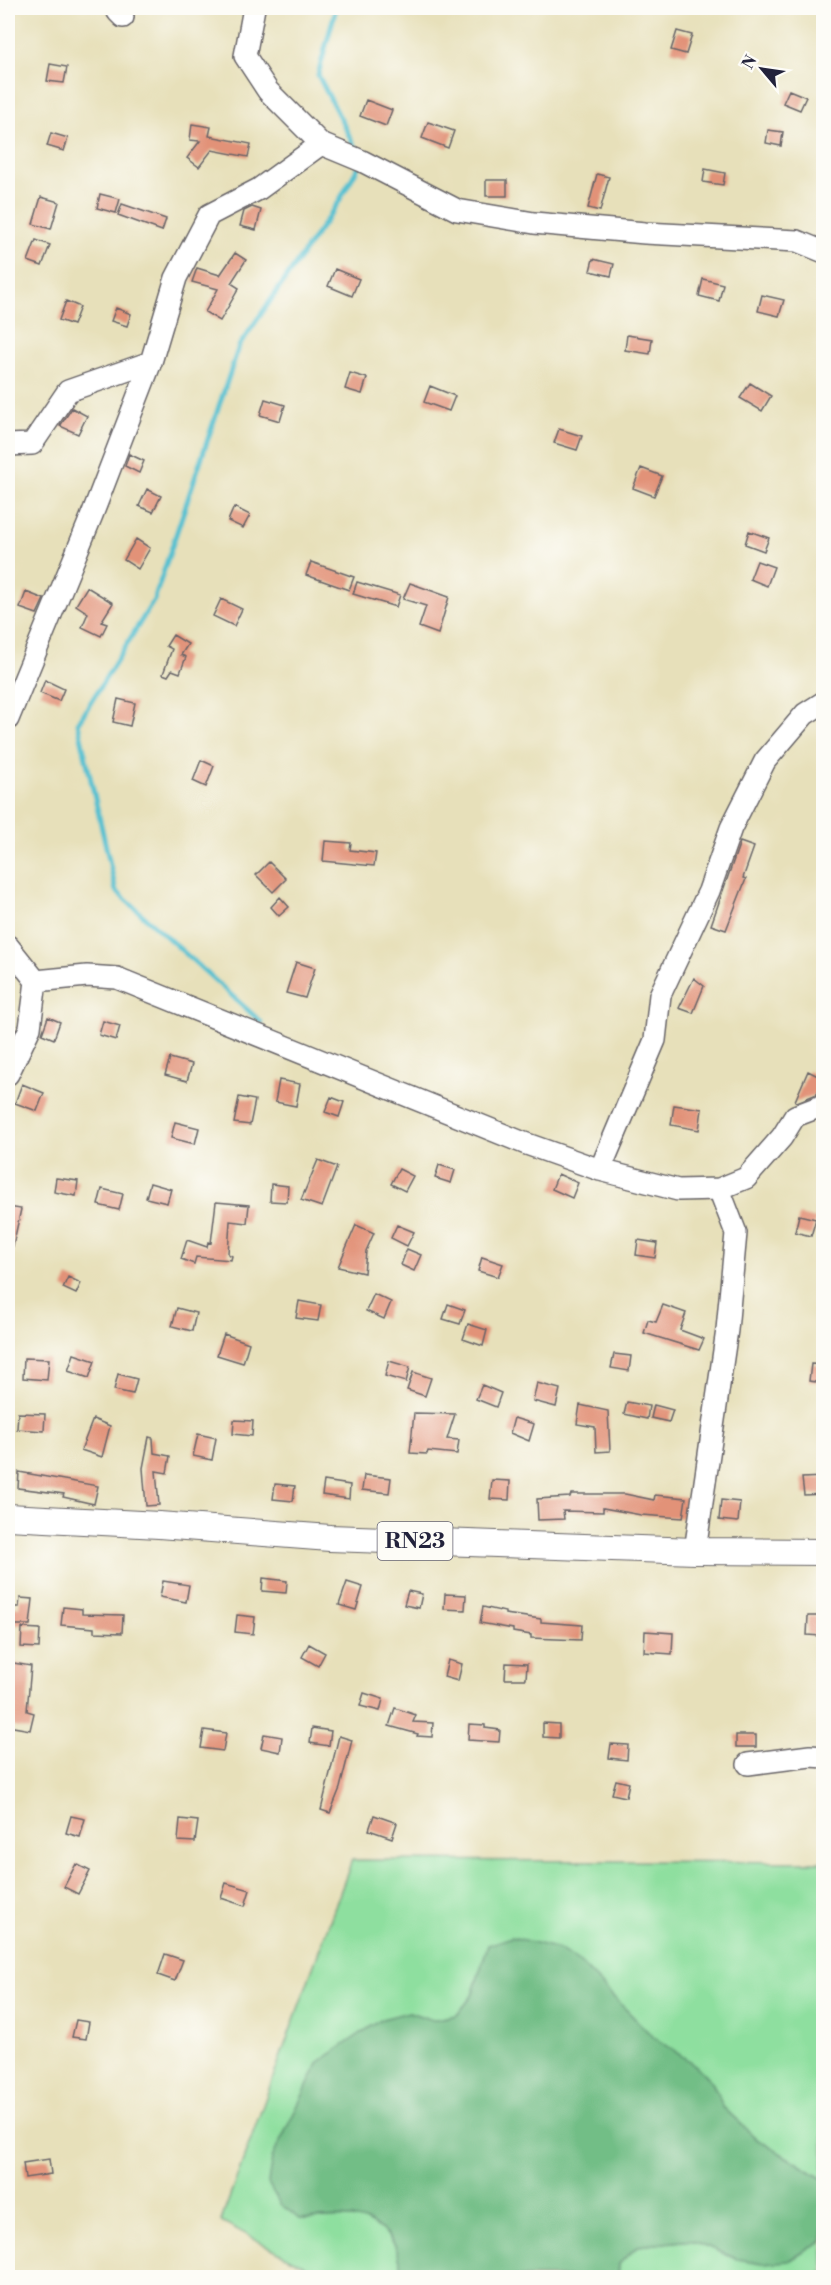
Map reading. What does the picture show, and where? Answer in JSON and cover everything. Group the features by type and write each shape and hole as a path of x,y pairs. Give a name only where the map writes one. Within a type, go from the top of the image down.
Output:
{"main road":[{"name":"RN23","path":"8,1516 330,1538 695,1551 824,1552"}],"street":[{"path":"254,8 245,56 268,91 321,144 362,161 457,210 534,224 796,242 824,252"},
{"path":"8,719 92,515 151,362 176,278 209,215 259,189 321,144"},
{"path":"8,445 32,444 68,391 151,362"},
{"path":"600,1170 655,1040 660,995 709,891 731,828 765,761 805,714 824,702"},
{"path":"8,946 36,981 30,1028 8,1074"},
{"path":"36,981 87,976 117,978 524,1143 600,1170 678,1190 719,1189 746,1178 782,1137 795,1116 824,1106"},
{"path":"695,1551 727,1330 736,1233 719,1189"},
{"path":"748,1764 810,1756 824,1757"}],"green space":[{"path":"352,1860 823,1862 823,2179 758,2140 723,2107 712,2082 695,2065 653,2037 580,1963 488,1945 472,1996 457,2015 432,2020 409,2012 300,2219 345,2217 363,2221 382,2230 395,2245 399,2255 400,2277 326,2277 221,2221"},
{"path":"512,1937 559,1949 580,1963 653,2037 695,2065 712,2082 723,2107 758,2140 823,2179 823,2240 789,2261 763,2263 737,2259 691,2240 637,2246 619,2264 618,2277 400,2277 399,2255 395,2245 382,2230 363,2221 345,2217 300,2219 280,2204 268,2183 272,2158 319,2062 382,2019 409,2012 432,2020 457,2015 472,1996 488,1945"},
{"path":"691,2240 737,2259 789,2261 823,2240 823,2277 618,2278 619,2264 637,2246"}],"building":[{"path":"677,31 692,35 686,54 671,50"},
{"path":"50,64 67,67 64,83 47,81"},
{"path":"789,90 806,97 800,110 783,103"},
{"path":"366,100 392,110 386,126 360,116"},
{"path":"428,122 454,131 448,148 422,138"},
{"path":"192,124 211,127 209,136 251,144 248,157 212,150 199,167 187,158 200,141 190,140"},
{"path":"768,130 783,132 781,146 766,143"},
{"path":"51,133 68,138 64,151 47,146"},
{"path":"705,169 725,173 723,185 703,182"},
{"path":"597,174 609,177 600,211 588,208"},
{"path":"486,180 507,180 507,196 486,196"},
{"path":"100,194 120,199 116,213 97,208"},
{"path":"41,197 59,202 51,229 33,224"},
{"path":"122,204 166,219 162,231 118,215"},
{"path":"252,207 261,210 256,230 240,226 244,211"},
{"path":"36,240 50,245 42,266 28,261"},
{"path":"235,253 246,260 231,283 239,288 220,321 205,312 218,289 192,282 197,268 220,275"},
{"path":"593,259 614,264 611,276 590,271"},
{"path":"335,269 359,279 352,296 328,286"},
{"path":"703,279 723,284 719,301 699,296"},
{"path":"762,295 784,300 779,316 758,311"},
{"path":"66,301 80,307 73,325 59,320"},
{"path":"116,308 131,314 127,326 111,321"},
{"path":"627,335 652,339 650,354 625,350"},
{"path":"350,373 367,378 362,394 345,389"},
{"path":"750,383 771,396 762,411 740,398"},
{"path":"430,386 455,396 449,411 424,402"},
{"path":"265,399 285,405 280,421 260,415"},
{"path":"72,408 87,416 78,434 60,426"},
{"path":"559,429 582,436 577,450 554,443"},
{"path":"129,454 144,461 139,473 125,466"},
{"path":"641,468 662,476 654,496 633,488"},
{"path":"147,489 161,496 153,512 139,506"},
{"path":"234,507 250,515 243,528 228,521"},
{"path":"749,531 769,538 764,551 745,544"},
{"path":"136,539 150,548 138,569 124,560"},
{"path":"757,561 774,567 767,586 750,579"},
{"path":"311,562 354,577 349,590 306,575"},
{"path":"357,582 400,595 396,607 353,594"},
{"path":"410,583 449,597 438,634 419,627 426,606 403,599"},
{"path":"87,587 113,603 101,622 107,624 101,636 82,627 88,613 76,605"},
{"path":"26,592 44,599 37,614 20,608"},
{"path":"221,599 242,609 234,626 213,616"},
{"path":"173,635 188,644 181,655 186,657 180,673 172,670 168,676 163,674 172,649 166,646"},
{"path":"45,680 64,689 59,701 40,693"},
{"path":"118,699 135,703 130,726 113,722"},
{"path":"201,760 214,766 206,787 193,781"},
{"path":"325,841 351,843 350,850 376,853 374,866 323,861"},
{"path":"740,842 754,847 743,878 746,879 726,930 711,925"},
{"path":"269,862 286,879 273,892 256,875"},
{"path":"280,897 289,907 279,916 271,907"},
{"path":"296,962 315,968 305,998 286,993"},
{"path":"694,978 704,986 693,1013 679,1008"},
{"path":"48,1017 60,1022 54,1039 42,1034"},
{"path":"103,1021 120,1026 116,1040 99,1035"},
{"path":"170,1058 192,1064 187,1081 165,1075"},
{"path":"808,1071 824,1079 817,1094 797,1102 795,1101"},
{"path":"279,1080 300,1084 296,1106 275,1102"},
{"path":"22,1084 44,1093 37,1111 15,1103"},
{"path":"239,1097 255,1100 250,1125 234,1123"},
{"path":"331,1097 344,1102 339,1117 325,1112"},
{"path":"674,1105 702,1109 699,1130 671,1125"},
{"path":"175,1122 199,1128 195,1144 171,1138"},
{"path":"318,1160 337,1167 322,1207 301,1200"},
{"path":"439,1165 455,1170 451,1183 435,1178"},
{"path":"399,1169 413,1176 405,1191 391,1184"},
{"path":"558,1174 578,1183 572,1198 552,1189"},
{"path":"56,1178 78,1181 76,1196 54,1192"},
{"path":"150,1183 171,1189 167,1203 146,1198"},
{"path":"271,1184 288,1186 287,1202 270,1201"},
{"path":"102,1189 123,1194 119,1210 98,1205"},
{"path":"216,1202 249,1205 247,1223 230,1221 228,1254 232,1256 231,1260 196,1257 194,1264 181,1259 187,1240 207,1247 208,1242 211,1243"},
{"path":"8,1207 21,1209 13,1246 8,1245"},
{"path":"799,1215 816,1219 811,1236 795,1232"},
{"path":"356,1225 374,1233 366,1251 364,1273 338,1267"},
{"path":"397,1225 414,1232 407,1246 391,1238"},
{"path":"638,1240 657,1243 655,1258 636,1255"},
{"path":"407,1249 421,1255 414,1271 401,1265"},
{"path":"482,1257 503,1264 498,1277 478,1271"},
{"path":"68,1277 81,1283 76,1294 63,1288"},
{"path":"374,1294 391,1302 384,1319 366,1311"},
{"path":"299,1301 321,1305 318,1321 296,1318"},
{"path":"448,1304 465,1310 460,1324 443,1319"},
{"path":"663,1305 686,1313 680,1330 704,1339 699,1350 644,1333 648,1320 656,1322"},
{"path":"177,1308 196,1313 192,1331 172,1326"},
{"path":"468,1324 487,1330 483,1346 463,1339"},
{"path":"224,1334 249,1343 243,1363 217,1355"},
{"path":"74,1354 95,1361 89,1378 68,1371"},
{"path":"614,1354 631,1356 629,1371 611,1368"},
{"path":"24,1358 49,1359 47,1380 23,1378"},
{"path":"389,1361 410,1367 406,1382 385,1376"},
{"path":"811,1364 824,1365 824,1383 809,1381"},
{"path":"413,1372 431,1378 425,1396 407,1390"},
{"path":"118,1374 137,1379 133,1394 114,1390"},
{"path":"537,1383 560,1389 556,1407 533,1401"},
{"path":"482,1385 501,1393 496,1407 476,1399"},
{"path":"627,1402 649,1406 647,1419 624,1414"},
{"path":"580,1405 608,1411 610,1451 596,1452 595,1427 577,1424"},
{"path":"654,1405 673,1410 669,1422 651,1418"},
{"path":"18,1413 45,1414 44,1431 17,1429"},
{"path":"414,1413 455,1414 447,1439 459,1440 457,1454 428,1451 427,1454 410,1453"},
{"path":"514,1418 534,1424 529,1441 510,1433"},
{"path":"93,1419 110,1426 102,1457 81,1450"},
{"path":"234,1420 253,1421 252,1436 233,1434"},
{"path":"198,1434 216,1438 212,1460 193,1456"},
{"path":"149,1437 153,1438 154,1453 170,1456 167,1473 156,1471 159,1505 146,1506 143,1468"},
{"path":"19,1472 98,1486 94,1504 63,1497 64,1494 18,1488"},
{"path":"364,1475 391,1478 389,1493 362,1490"},
{"path":"824,1477 824,1494 804,1495 802,1478"},
{"path":"492,1480 510,1481 509,1500 490,1499"},
{"path":"324,1481 350,1485 349,1499 322,1495"},
{"path":"275,1484 295,1486 293,1501 273,1499"},
{"path":"571,1494 625,1494 654,1500 655,1495 686,1498 683,1518 641,1515 603,1508 603,1512 563,1511 564,1519 538,1520 537,1499 570,1497"},
{"path":"721,1500 740,1502 738,1522 719,1520"},
{"path":"263,1578 287,1581 286,1593 262,1591"},
{"path":"163,1581 189,1585 186,1602 160,1597"},
{"path":"347,1582 363,1587 356,1610 339,1605"},
{"path":"408,1591 422,1594 419,1608 404,1605"},
{"path":"445,1594 466,1595 465,1610 444,1609"},
{"path":"20,1598 33,1599 30,1625 8,1625 8,1607 19,1607"},
{"path":"63,1607 82,1609 82,1614 123,1615 122,1633 94,1632 94,1628 61,1625"},
{"path":"483,1607 505,1612 505,1614 541,1619 541,1622 582,1625 581,1640 531,1638 531,1635 513,1632 513,1629 480,1623"},
{"path":"237,1615 255,1617 253,1634 235,1632"},
{"path":"808,1616 822,1616 821,1636 807,1635"},
{"path":"22,1628 40,1629 39,1648 21,1647"},
{"path":"645,1631 673,1633 672,1654 644,1652"},
{"path":"309,1644 325,1653 318,1666 302,1657"},
{"path":"448,1660 462,1664 458,1681 444,1677"},
{"path":"8,1662 31,1666 27,1711 34,1713 30,1730 8,1726"},
{"path":"506,1663 527,1664 526,1679 505,1679"},
{"path":"364,1693 383,1699 380,1711 360,1706"},
{"path":"395,1708 416,1715 413,1722 433,1723 432,1737 417,1736 418,1734 389,1726"},
{"path":"543,1723 559,1724 559,1738 543,1737"},
{"path":"469,1724 485,1725 485,1728 500,1730 499,1742 468,1740"},
{"path":"312,1728 331,1731 329,1746 310,1743"},
{"path":"204,1730 226,1733 223,1751 201,1748"},
{"path":"264,1734 282,1737 280,1752 261,1748"},
{"path":"736,1735 756,1735 756,1747 736,1747"},
{"path":"339,1736 352,1740 340,1788 330,1813 321,1810"},
{"path":"611,1744 628,1745 627,1760 609,1758"},
{"path":"616,1780 629,1783 626,1797 612,1794"},
{"path":"374,1815 397,1823 392,1838 369,1830"},
{"path":"71,1816 85,1819 80,1837 66,1833"},
{"path":"180,1819 198,1821 195,1842 178,1841"},
{"path":"76,1864 90,1871 78,1894 64,1887"},
{"path":"226,1883 250,1890 245,1906 221,1898"},
{"path":"165,1954 183,1960 175,1981 158,1975"},
{"path":"76,2020 89,2022 86,2039 72,2037"},
{"path":"49,2159 51,2174 25,2178 23,2163"}],"waterway":[{"path":"336,8 318,75 358,153"},
{"path":"261,1022 116,891 78,723 154,600 239,346 338,203 360,164"}]}
